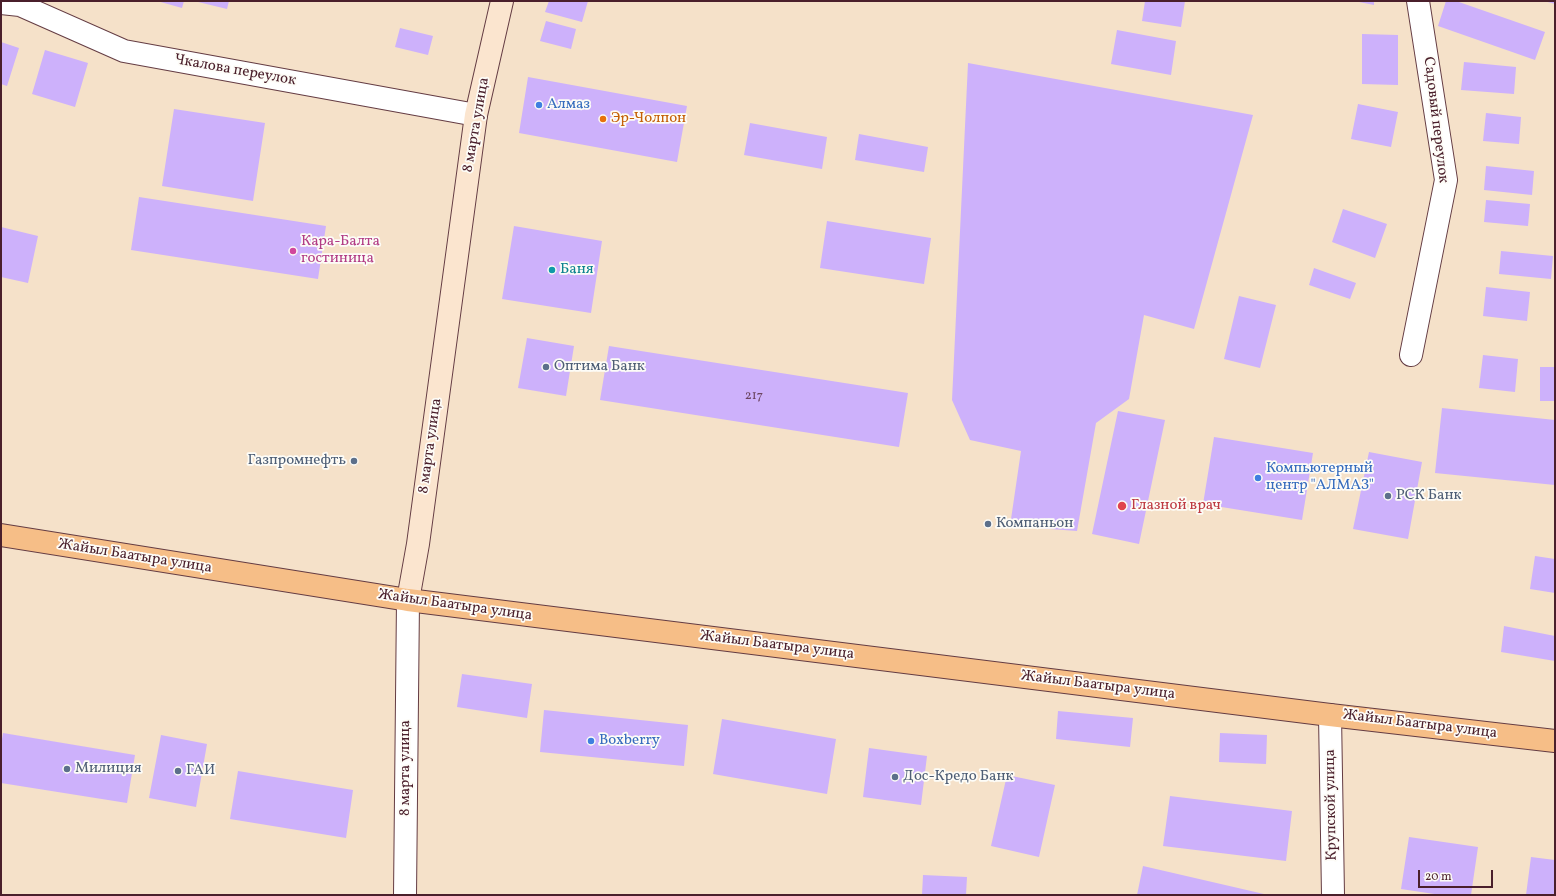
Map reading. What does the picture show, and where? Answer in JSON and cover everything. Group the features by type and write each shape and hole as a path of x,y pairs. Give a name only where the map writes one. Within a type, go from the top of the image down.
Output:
{"highway":[{"name":"Жайыл Баатыра улица","path":"1,535 408,600 1330,715 1555,741"}],"street":[{"name":"8 марта улица","path":"405,895 408,600 418,544 476,115 502,1"},
{"name":"Садовый переулок","path":"1411,356 1446,180 1418,1"},
{"name":"Чкалова переулок","path":"1,3 20,5 124,51 476,115"},
{"name":"Крупской улица","path":"1330,715 1333,895"}],"building":[{"path":"157,1 184,1 182,8"},
{"path":"194,1 229,1 227,9"},
{"path":"549,1 588,1 582,22 545,12"},
{"path":"1145,1 1185,1 1181,27 1142,21"},
{"path":"1354,1 1374,1 1374,5"},
{"path":"1446,1 1456,1 1545,32 1535,60 1438,26"},
{"path":"1544,1 1555,1 1555,4"},
{"path":"546,21 576,29 571,49 540,41"},
{"path":"400,28 433,36 428,55 395,47"},
{"path":"1117,30 1176,41 1171,75 1111,64"},
{"path":"1362,34 1398,35 1398,85 1362,84"},
{"path":"1,42 19,48 7,86 1,84"},
{"path":"45,50 88,63 75,107 32,94"},
{"path":"1464,62 1516,67 1514,94 1461,90"},
{"path":"968,63 1253,115 1194,329 1144,315 1129,399 1096,423 1077,531 1010,526 1021,451 970,440 952,400"},
{"name":"Эр-Чолпон","path":"528,77 687,106 677,162 519,133"},
{"path":"1358,104 1398,112 1391,147 1351,139"},
{"path":"174,109 265,123 253,201 162,186"},
{"path":"1486,113 1521,117 1519,144 1483,141"},
{"path":"750,123 827,137 822,169 744,155"},
{"path":"859,134 928,147 924,172 855,160"},
{"path":"1486,166 1534,171 1532,195 1484,190"},
{"path":"139,197 326,226 318,279 131,250"},
{"path":"1486,200 1530,204 1528,226 1484,222"},
{"path":"1343,209 1387,224 1375,258 1332,242"},
{"path":"827,221 931,238 924,284 820,268"},
{"name":"Баня","path":"514,226 602,241 591,313 502,299"},
{"path":"1,227 38,236 28,283 1,277"},
{"path":"1501,251 1553,256 1551,279 1499,274"},
{"path":"1314,268 1356,283 1350,299 1309,285"},
{"path":"1486,287 1530,292 1527,321 1483,316"},
{"path":"1239,296 1276,305 1260,368 1224,359"},
{"name":"Оптима Банк","path":"527,338 574,346 566,396 518,388"},
{"path":"609,346 908,393 899,447 600,400"},
{"path":"1483,355 1518,359 1515,392 1479,388"},
{"path":"1540,367 1555,367 1555,401 1540,401"},
{"path":"1442,408 1555,420 1555,485 1435,473"},
{"path":"1118,411 1165,420 1139,544 1092,534"},
{"name":"Компьютерный центр \"АЛМАЗ\"","path":"1214,437 1313,453 1302,520 1203,504"},
{"name":"РСК Банк","path":"1369,452 1422,462 1408,539 1353,529"},
{"path":"1535,556 1555,559 1555,593 1530,589"},
{"path":"1504,626 1555,636 1555,661 1501,652"},
{"path":"462,674 532,684 527,718 457,707"},
{"path":"544,710 688,725 684,766 540,752"},
{"path":"1058,711 1133,718 1130,747 1056,739"},
{"path":"722,719 836,739 827,794 713,774"},
{"name":"Милиция","path":"3,733 135,755 127,803 1,783 1,745"},
{"path":"1220,733 1267,735 1266,764 1219,762"},
{"name":"ГАИ","path":"161,735 207,744 196,807 149,798"},
{"name":"Дос-Кредо Банк","path":"869,748 927,756 921,805 863,797"},
{"path":"238,771 353,790 346,838 230,819"},
{"path":"1007,775 1055,785 1039,857 991,846"},
{"path":"1170,796 1292,811 1286,861 1163,846"},
{"path":"1409,837 1478,847 1471,895 1441,895 1401,889"},
{"path":"1531,857 1555,860 1555,895 1526,895"},
{"path":"1143,866 1264,894 1264,895 1137,895"},
{"path":"923,875 967,877 966,895 922,895"}],"place":[{"name":"Алмаз","path":"539,105"},
{"name":"Эр-Чолпон","path":"603,119"},
{"name":"Кара-Балта гостиница","path":"293,251"},
{"name":"Баня","path":"552,270"},
{"name":"Оптима Банк","path":"546,367"},
{"name":"Газпромнефть","path":"354,461"},
{"name":"Компьютерный центр \"АЛМАЗ\"","path":"1258,478"},
{"name":"РСК Банк","path":"1388,496"},
{"name":"Глазной врач","path":"1122,506"},
{"name":"Компаньон","path":"988,524"},
{"name":"Boxberry","path":"591,741"},
{"name":"Милиция","path":"67,769"},
{"name":"ГАИ","path":"178,771"},
{"name":"Дос-Кредо Банк","path":"895,777"}]}
